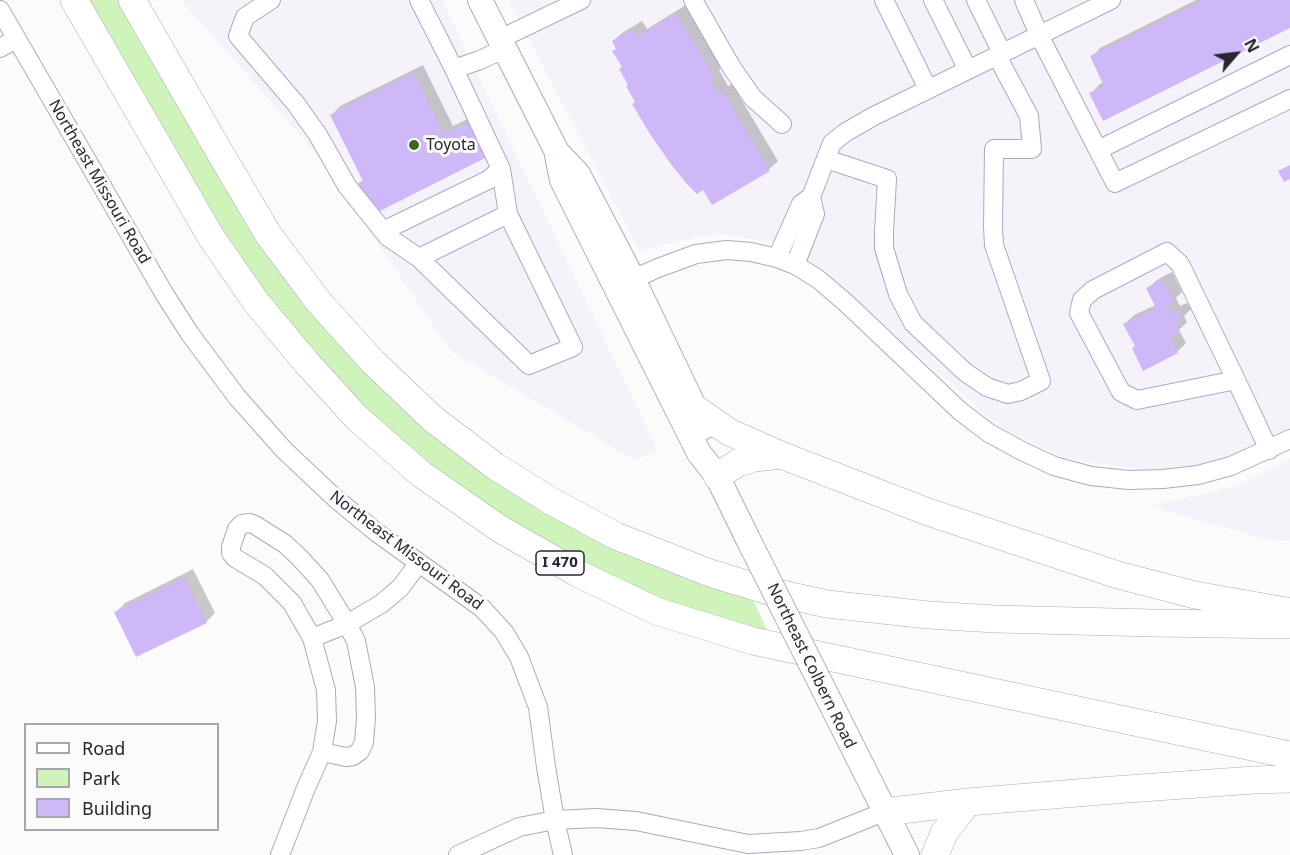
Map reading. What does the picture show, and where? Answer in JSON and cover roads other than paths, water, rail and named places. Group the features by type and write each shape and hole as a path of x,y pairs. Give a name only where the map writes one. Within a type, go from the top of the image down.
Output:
{"highway":[{"name":"I 470","path":"74,0 211,237 256,302 357,418 421,474 500,529 579,574 656,611 753,641 1290,755"},
{"path":"132,0 268,234 318,300 373,362 433,419 495,466 551,501 616,536 710,573 769,591 827,604 928,615 996,619 1290,625"},
{"path":"696,409 729,432 781,455 928,512 1118,575 1195,595 1290,612"},
{"path":"717,476 738,463 754,458 781,455"},
{"path":"884,812 968,802 1290,779"},
{"path":"934,855 944,833 968,802"}],"main road":[{"name":"Northeast Colbern Road","path":"480,0 555,150 562,180 699,453 717,476 907,855"},
{"name":"Northeast Colbern Road","path":"555,150 578,174 633,279 714,448 717,476"}],"street":[{"path":"271,0 245,17 238,36 296,104 318,135 347,186 388,237 419,258 529,365 573,347 508,213 501,169 419,0"},
{"path":"454,69 480,60 502,44 582,0"},
{"path":"693,0 732,68 753,98 782,124"},
{"path":"884,0 928,89"},
{"path":"933,0 968,70"},
{"path":"826,159 888,179 884,248 898,294 913,323 965,372 987,387 1008,394 1021,391 1041,381 994,245 993,226 994,149 1032,149 1029,116 975,0"},
{"path":"1024,0 1039,35 1115,183 1290,99"},
{"path":"777,258 801,204 811,197 832,143 846,132 928,89 1111,0"},
{"name":"Northeast Missouri Road","path":"0,10 165,295 213,366 259,423 309,475 376,532 483,608 504,632 519,657 537,707 555,820 563,855"},
{"path":"0,48 16,39"},
{"path":"1098,150 1290,55"},
{"path":"383,231 488,180 501,169"},
{"path":"795,265 815,214 811,197"},
{"path":"419,258 508,213"},
{"path":"633,279 696,254 727,250 751,252 795,265 818,279 845,302 960,411 989,434 1054,466 1092,476 1129,480 1198,475 1231,466 1290,439"},
{"path":"1236,380 1137,400 1121,392 1079,313 1082,300 1093,290 1167,252 1180,264 1236,380 1269,450"},
{"path":"280,855 322,752 327,721 326,690 312,638 292,603 265,576 235,558 231,553 237,529 242,524 255,525 285,544 299,557 321,580 356,641 365,687 364,742 360,751 353,756 346,757 322,752"},
{"path":"312,638 347,624 381,604 400,588 419,563"},
{"path":"458,855 519,827 555,820 596,818 636,821 748,844 801,842 819,838 884,812"}],"place":[{"name":"Toyota","path":"414,145"}]}
